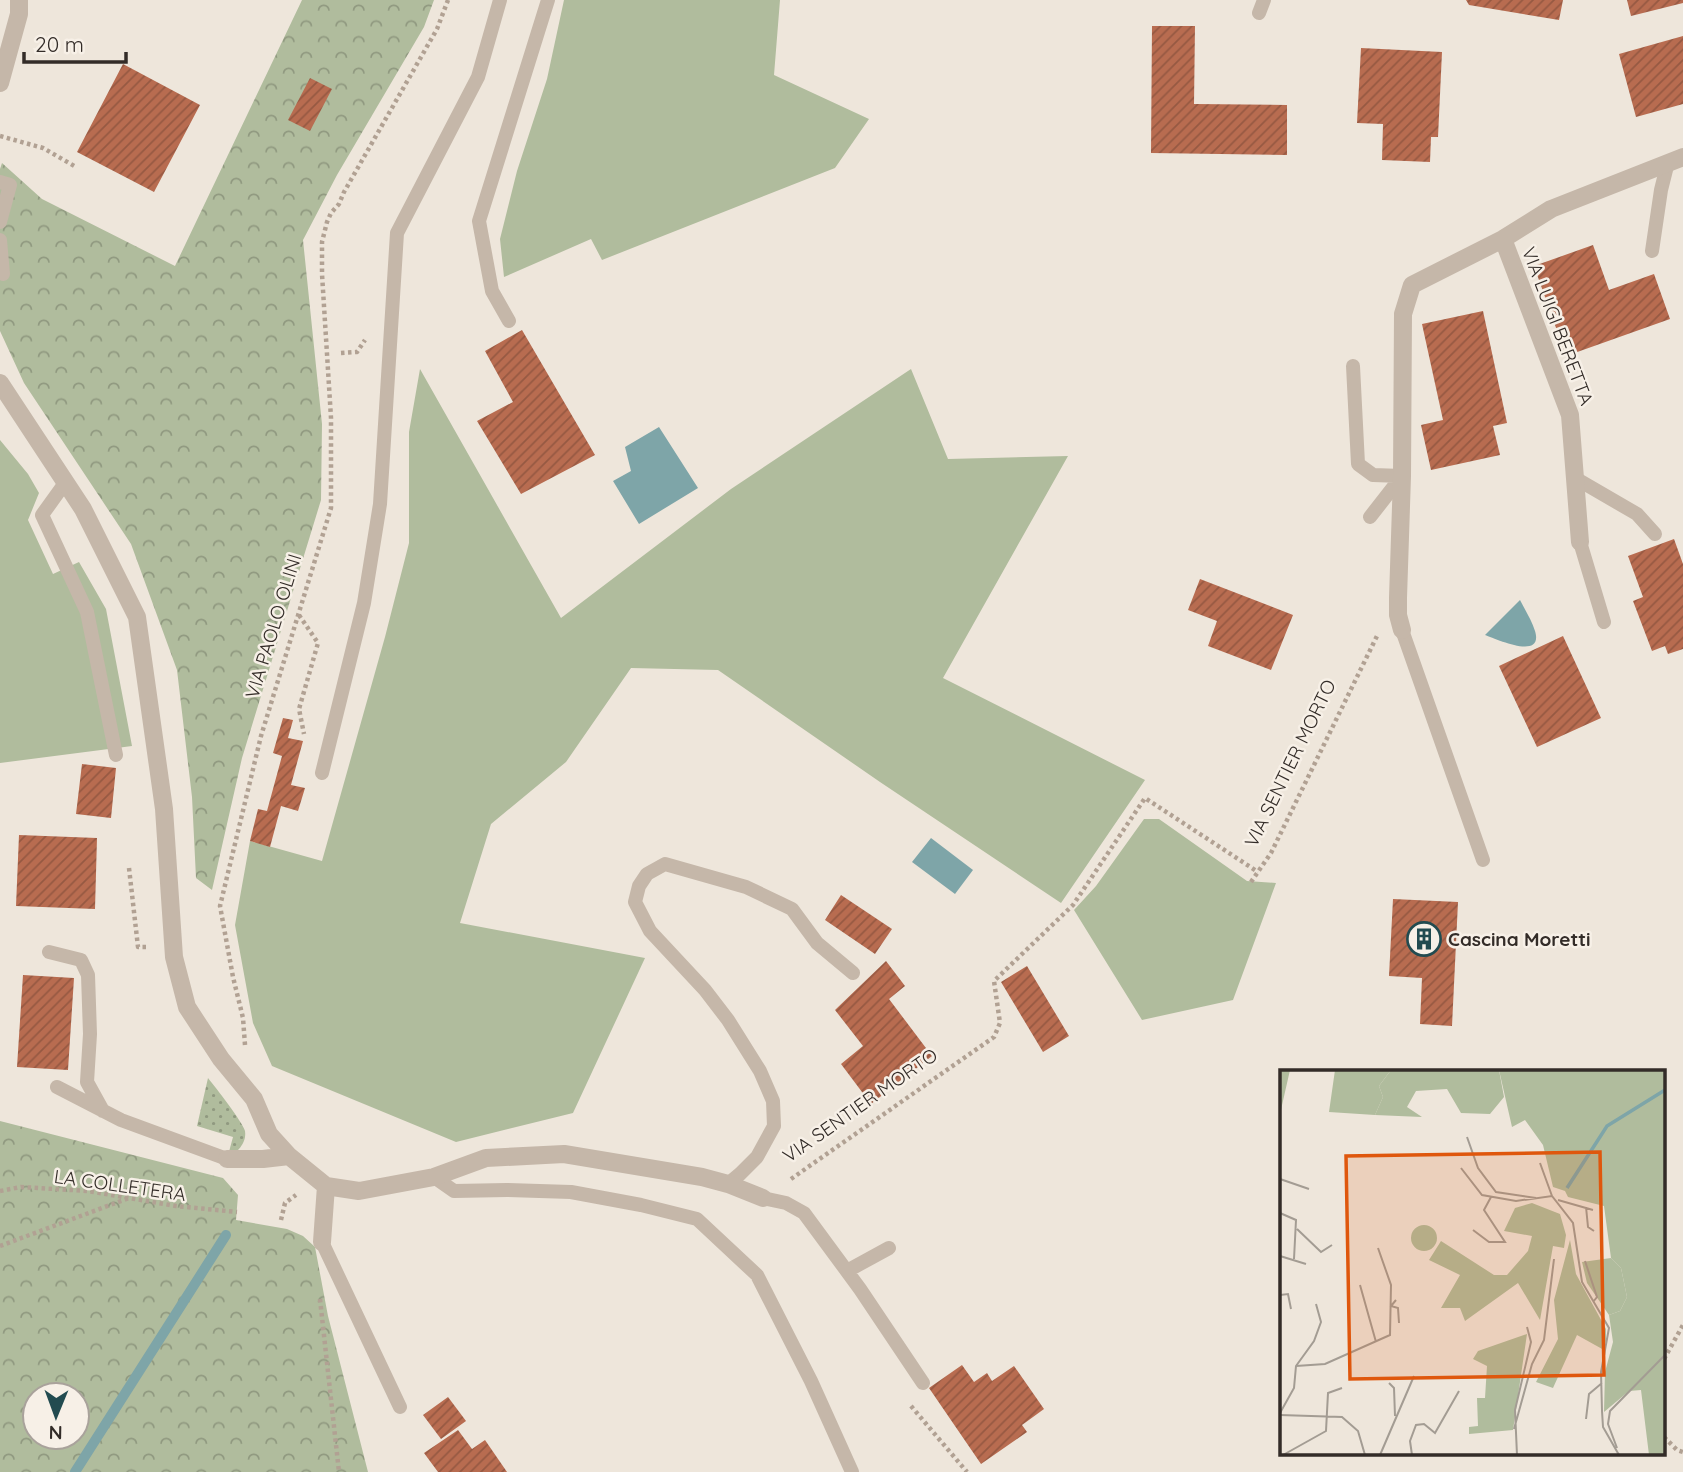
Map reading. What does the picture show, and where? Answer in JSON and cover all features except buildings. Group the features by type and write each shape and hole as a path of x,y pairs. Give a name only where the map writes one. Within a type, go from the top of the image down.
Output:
{"street":[{"path":"0,83 19,14 19,0"},
{"name":"VIA LUIGI BERETTA","path":"1580,542 1570,415 1503,239 1551,209 1676,160"},
{"path":"1402,630 1398,615 1398,598 1403,314 1412,285 1503,239"},
{"path":"0,383 83,509 137,617 164,809 174,957 187,1007 221,1059 254,1098 269,1134 289,1156 326,1186 359,1191 434,1177 486,1158 564,1154 702,1177 728,1184 763,1199"},
{"path":"227,1159 289,1156"},
{"path":"323,1242 326,1186"}],"lane":[{"path":"321,773 364,603 380,504 397,233 478,77 500,0"},
{"path":"509,321 492,291 479,221 548,0"},
{"path":"1652,251 1661,190 1676,160"},
{"path":"0,182 10,185 0,222"},
{"path":"0,240 3,274"},
{"path":"1353,366 1358,464 1373,475 1402,476"},
{"path":"1370,517 1402,476"},
{"path":"1575,478 1637,514 1655,534"},
{"path":"65,483 42,515 87,612 116,755"},
{"path":"1580,542 1604,622"},
{"path":"1402,630 1483,860"},
{"path":"728,1184 757,1157 774,1126 773,1101 760,1071 728,1020 705,990 650,931 635,902 639,886 647,874 665,864 746,887 792,909 817,943 853,973"},
{"path":"49,953 81,960 88,975 90,1034 87,1082 103,1111"},
{"path":"57,1087 121,1120 227,1159"},
{"path":"434,1177 454,1191 507,1189 571,1192 697,1219 757,1275 811,1381 852,1472"},
{"path":"763,1199 786,1203 804,1213 923,1383"},
{"path":"323,1242 400,1407"},
{"path":"847,1271 889,1248"}],"path":[{"name":"VIA PAOLO OLINI","path":"244,1037 243,1018 220,906 261,736 331,508 331,418 322,242 331,213 339,204 437,29 448,0"},
{"path":"0,136 43,148 76,167"},
{"name":"VIA SENTIER MORTO","path":"763,1199 994,1037 1000,1023 994,981 1073,905 1145,798 1258,872 1271,853 1372,645 1398,598"},
{"path":"299,615 318,643 299,709 303,734"},
{"path":"1364,641 1372,645"},
{"path":"129,869 138,947 173,945"},
{"path":"1251,882 1258,872"},
{"name":"LA COLLETERA","path":"0,1191 21,1187 88,1191 199,1210 237,1213"},
{"path":"0,1247 130,1198"},
{"path":"320,1290 340,1472"},
{"path":"1666,1355 1683,1325"},
{"path":"1666,1439 1683,1452"}],"green space":[{"path":"302,0 434,0 424,27 337,175 303,240 322,424 321,500 242,758 212,890 196,878 192,797 177,670 131,544 24,383 0,331 0,169 2,163 42,199 175,266"},
{"path":"564,0 780,0 774,75 869,119 835,168 602,260 591,239 504,277 500,239 517,171 547,79"},
{"path":"420,369 561,618 731,489 911,369 948,459 1068,456 943,678 1145,780 1061,903 718,670 631,668 566,762 491,824 460,923 645,958 573,1113 456,1142 272,1066 253,1023 235,925 250,841 322,861 409,543 409,432"},
{"path":"0,440 28,474 39,493 28,520 53,574 79,562 106,609 132,746 0,763"},
{"path":"1144,819 1159,819 1247,881 1276,883 1233,1000 1142,1020 1074,910 1096,886"},
{"path":"208,1078 245,1131 243,1144 227,1159 233,1137 197,1126"},
{"path":"0,1121 223,1178 238,1195 236,1220 287,1229 303,1236 315,1247 328,1316 368,1472 0,1472"}],"water":[{"path":"659,427 698,488 639,524 613,481 631,471 625,447"},
{"path":"1520,600 1535,631 1536,640 1533,645 1518,646 1485,635"},
{"path":"931,838 973,870 955,894 912,862"}],"waterway":[{"path":"75,1472 226,1235"}],"place":[{"name":"Cascina Moretti","path":"1424,939"}]}
